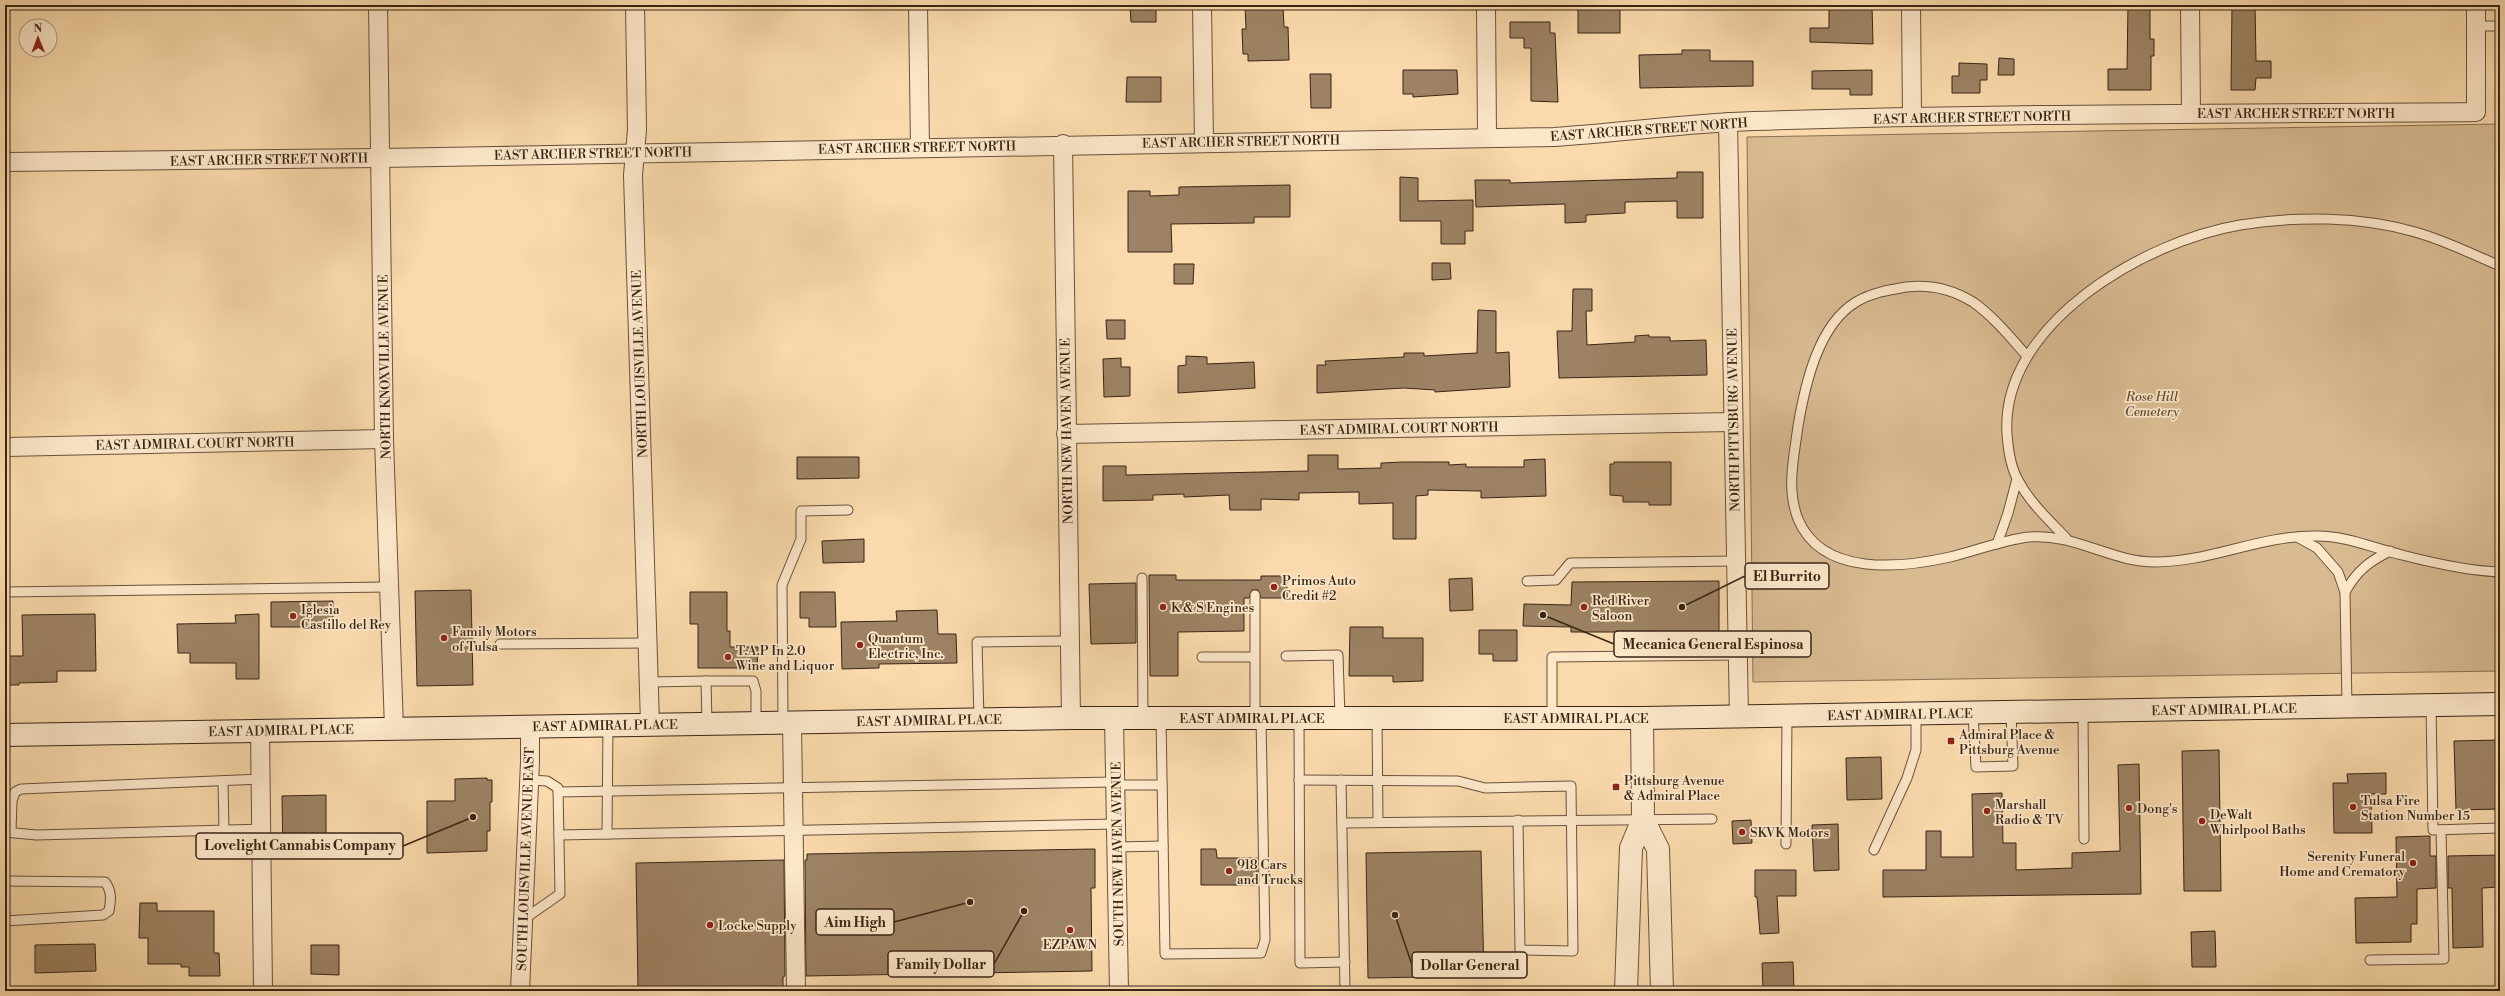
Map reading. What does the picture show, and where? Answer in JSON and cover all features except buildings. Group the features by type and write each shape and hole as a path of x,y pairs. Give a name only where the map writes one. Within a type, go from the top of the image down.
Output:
{"main road":[{"name":"EAST ADMIRAL PLACE","path":"5,735 707,722 1071,718 1642,718 2500,704"},
{"path":"1626,991 1631,848 1643,819 1642,718"},
{"path":"1643,819 1658,849 1662,991"}],"street":[{"name":"NORTH KNOXVILLE AVENUE","path":"378,5 384,439 394,728"},
{"name":"NORTH LOUISVILLE AVENUE","path":"635,5 635,152 633,175 650,723"},
{"path":"918,5 920,147"},
{"path":"1202,5 1204,142"},
{"path":"1486,5 1487,137"},
{"path":"1911,5 1912,117"},
{"path":"2190,5 2191,114"},
{"path":"2476,5 2476,26"},
{"name":"EAST ARCHER STREET NORTH","path":"5,162 381,158 1487,137 1610,134 1728,122 1912,117 2476,112 2476,26"},
{"name":"NORTH PITTSBURG AVENUE","path":"1728,122 1732,422 1739,717"},
{"name":"NORTH NEW HAVEN AVENUE","path":"1063,144 1071,718"},
{"name":"EAST ADMIRAL COURT NORTH","path":"1066,434 1732,422"},
{"name":"EAST ADMIRAL COURT NORTH","path":"5,447 384,439"},
{"name":"SOUTH NEW HAVEN AVENUE","path":"1114,718 1117,824 1118,991"},
{"path":"787,722 793,788 796,991"},
{"name":"SOUTH LOUISVILLE AVENUE EAST","path":"520,991 530,726"},
{"path":"260,730 263,991"}],"lane":[{"path":"2476,26 2500,26"},
{"path":"2067,539 2036,507 2017,479 2007,445 2006,416 2013,388 2027,356 2055,321 2082,296 2111,276 2147,256 2194,236 2239,225 2321,220 2371,222 2415,232 2500,266"},
{"path":"2027,356 1992,317 1972,302 1952,292 1936,287 1891,289 1869,295 1853,304 1837,318 1815,359 1801,410 1790,478 1798,519 1809,537 1822,549 1840,558 1859,563 1884,564 1947,557 2030,537 2067,539 2112,556 2155,562 2178,561 2295,536 2340,537 2390,551 2450,565 2500,572"},
{"path":"1997,544 2008,513 2017,479"},
{"path":"787,722 782,585 801,539 801,511 848,510"},
{"path":"2295,536 2317,548 2338,572 2345,592 2347,707"},
{"path":"2345,592 2355,575 2372,560 2390,551"},
{"path":"1527,581 1556,580 1570,563 1735,561"},
{"path":"1142,578 1152,718 1162,785 1165,954 1261,954 1265,940 1258,718 1254,657 1255,595"},
{"path":"5,592 388,586"},
{"path":"979,719 977,642 1069,641"},
{"path":"500,644 648,643"},
{"path":"1286,656 1338,655 1340,718"},
{"path":"1552,718 1552,657 1737,655"},
{"path":"1202,657 1254,657"},
{"path":"706,681 707,722"},
{"path":"649,682 753,681 756,691 756,722"},
{"path":"2431,706 2433,830 2500,828"},
{"path":"2083,711 2084,839"},
{"path":"1973,713 1976,767 2013,766 2011,712"},
{"path":"1874,850 1907,778 1916,750 1916,714"},
{"path":"1786,844 1787,716"},
{"path":"1299,718 1300,963 1345,962"},
{"path":"1377,718 1378,822"},
{"path":"607,834 608,724"},
{"path":"261,779 21,789 15,792 12,801 8,832 36,835 262,829"},
{"path":"523,919 560,894 558,788 547,781 529,780"},
{"path":"1299,780 1458,781 1485,788 1571,786 1573,951 1520,950 1518,820"},
{"path":"1341,780 1345,991"},
{"path":"223,781 224,830"},
{"path":"558,792 1116,784 1162,785"},
{"path":"1342,823 1712,819"},
{"path":"559,835 1117,824"},
{"path":"2370,960 2444,959 2442,830"},
{"path":"1117,847 1163,846"},
{"path":"5,881 105,882 110,889 110,904 109,911 103,916 5,921"}],"green space":[{"name":"Rose Hill Cemetery","path":"2496,5 2500,5 2500,671 1753,682 1747,137 2498,124"}],"place":[{"name":"Primos Auto Credit #2","path":"1274,587"},
{"name":"K & S Engines","path":"1163,607"},
{"name":"Red River Saloon","path":"1584,607"},
{"name":"El Burrito","path":"1682,607"},
{"name":"Mecanica General Espinosa","path":"1543,615"},
{"name":"Iglesia Castillo del Rey","path":"293,616"},
{"name":"Family Motors of Tulsa","path":"444,638"},
{"name":"Quantum Electric, Inc.","path":"860,645"},
{"name":"T.A.P In 2.0 Wine and Liquor","path":"728,657"},
{"name":"Admiral Place & Pittsburg Avenue","path":"1951,741"},
{"name":"Pittsburg Avenue & Admiral Place","path":"1616,787"},
{"name":"Tulsa Fire Station Number 15","path":"2353,807"},
{"name":"Dong's","path":"2129,808"},
{"name":"Marshall Radio & TV","path":"1987,811"},
{"name":"Lovelight Cannabis Company","path":"473,817"},
{"name":"DeWalt Whirlpool Baths","path":"2202,821"},
{"name":"SKVK Motors","path":"1742,832"},
{"name":"Serenity Funeral Home and Crematory","path":"2413,863"},
{"name":"918 Cars and Trucks","path":"1229,871"},
{"name":"Aim High","path":"970,902"},
{"name":"Family Dollar","path":"1024,911"},
{"name":"Dollar General","path":"1395,915"},
{"name":"Locke Supply","path":"710,925"},
{"name":"EZPAWN","path":"1070,930"}]}
